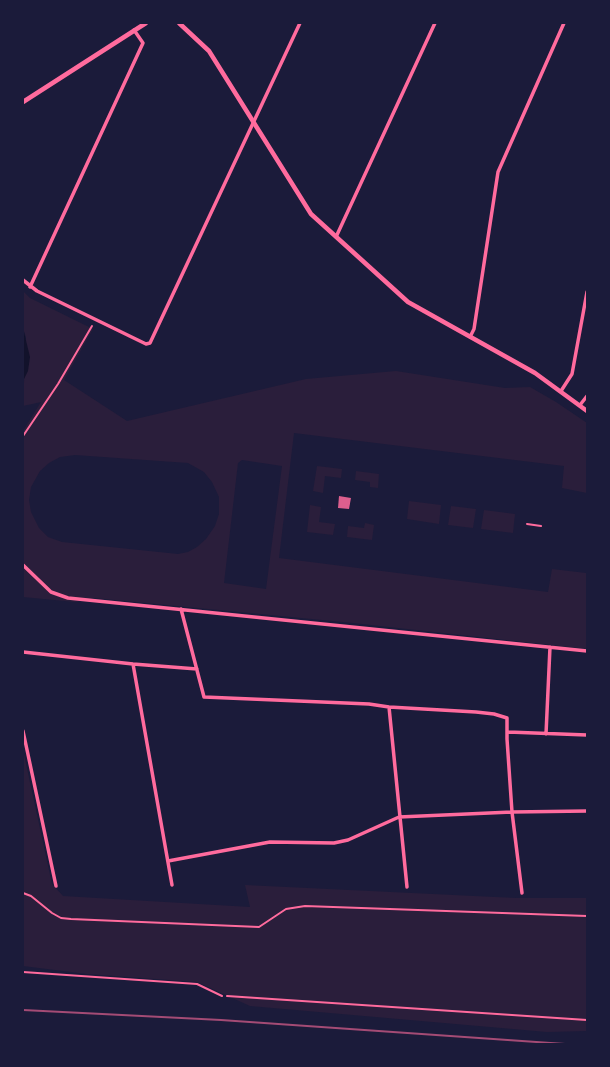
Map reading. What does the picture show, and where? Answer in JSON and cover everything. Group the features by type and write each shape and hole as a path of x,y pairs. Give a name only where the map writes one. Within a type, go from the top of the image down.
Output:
{"main road":[{"path":"23,102 146,23"},
{"path":"178,23 209,51 311,214 336,238 408,302 535,373 587,411"}],"street":[{"path":"23,280 30,287 149,345 300,23"},
{"path":"336,238 435,23"},
{"path":"470,337 474,329 498,172 564,23"},
{"path":"30,287 144,43 134,30"},
{"path":"561,391 572,374 587,292"},
{"path":"580,405 587,396"},
{"path":"23,565 43,586 68,598 587,651"},
{"path":"181,609 204,697 369,704 494,714 507,718 512,812 522,893"},
{"path":"547,734 550,647"},
{"path":"23,652 197,669"},
{"path":"133,664 173,885"},
{"path":"389,707 407,887"},
{"path":"23,731 56,886"},
{"path":"508,732 587,735"},
{"path":"168,861 270,842 334,843 348,840 399,817 587,811"}],"lane":[{"path":"23,972 197,984 222,996"}],"path":[{"path":"23,436 92,326"},
{"path":"527,524 541,526"},
{"path":"23,893 31,896 54,915 71,919 259,927 286,909 304,906 587,916"},
{"path":"222,996 587,1020"}],"shaded area":[{"path":"23,291 30,298 93,329 64,380 127,421 306,379 396,371 505,388 530,387 587,423 587,493 562,488 564,466 294,433 279,558 548,592 552,569 586,573 587,568 587,649 94,598 75,602 23,597 23,431 41,402 23,406 26,337 23,328","holes":["75,455 188,463 204,472 219,497 219,514 215,526 197,547 178,554 62,542 48,537 39,528 31,512 31,487 40,471 49,463 60,457","242,460 282,466 266,589 224,583 238,463"]},
{"path":"23,328 30,357 23,381"},
{"path":"317,466 342,469 341,478 325,476 323,493 313,491"},
{"path":"356,471 379,474 378,488 370,487 370,482 355,480"},
{"path":"409,501 441,505 439,524 407,519"},
{"path":"310,505 321,507 319,522 335,524 333,535 307,532"},
{"path":"451,506 476,509 473,528 448,525"},
{"path":"484,510 515,514 513,533 481,529"},
{"path":"365,523 374,525 372,540 347,537 348,526 364,528"},
{"path":"23,750 52,884 63,896 250,907 245,885 516,898 587,898 587,1031 547,1032 250,1006 197,982 87,974 23,966"}],"building":[{"path":"339,496 351,498 349,509 338,508"}],"tram line":[{"path":"23,1010 221,1020 565,1044"}]}
